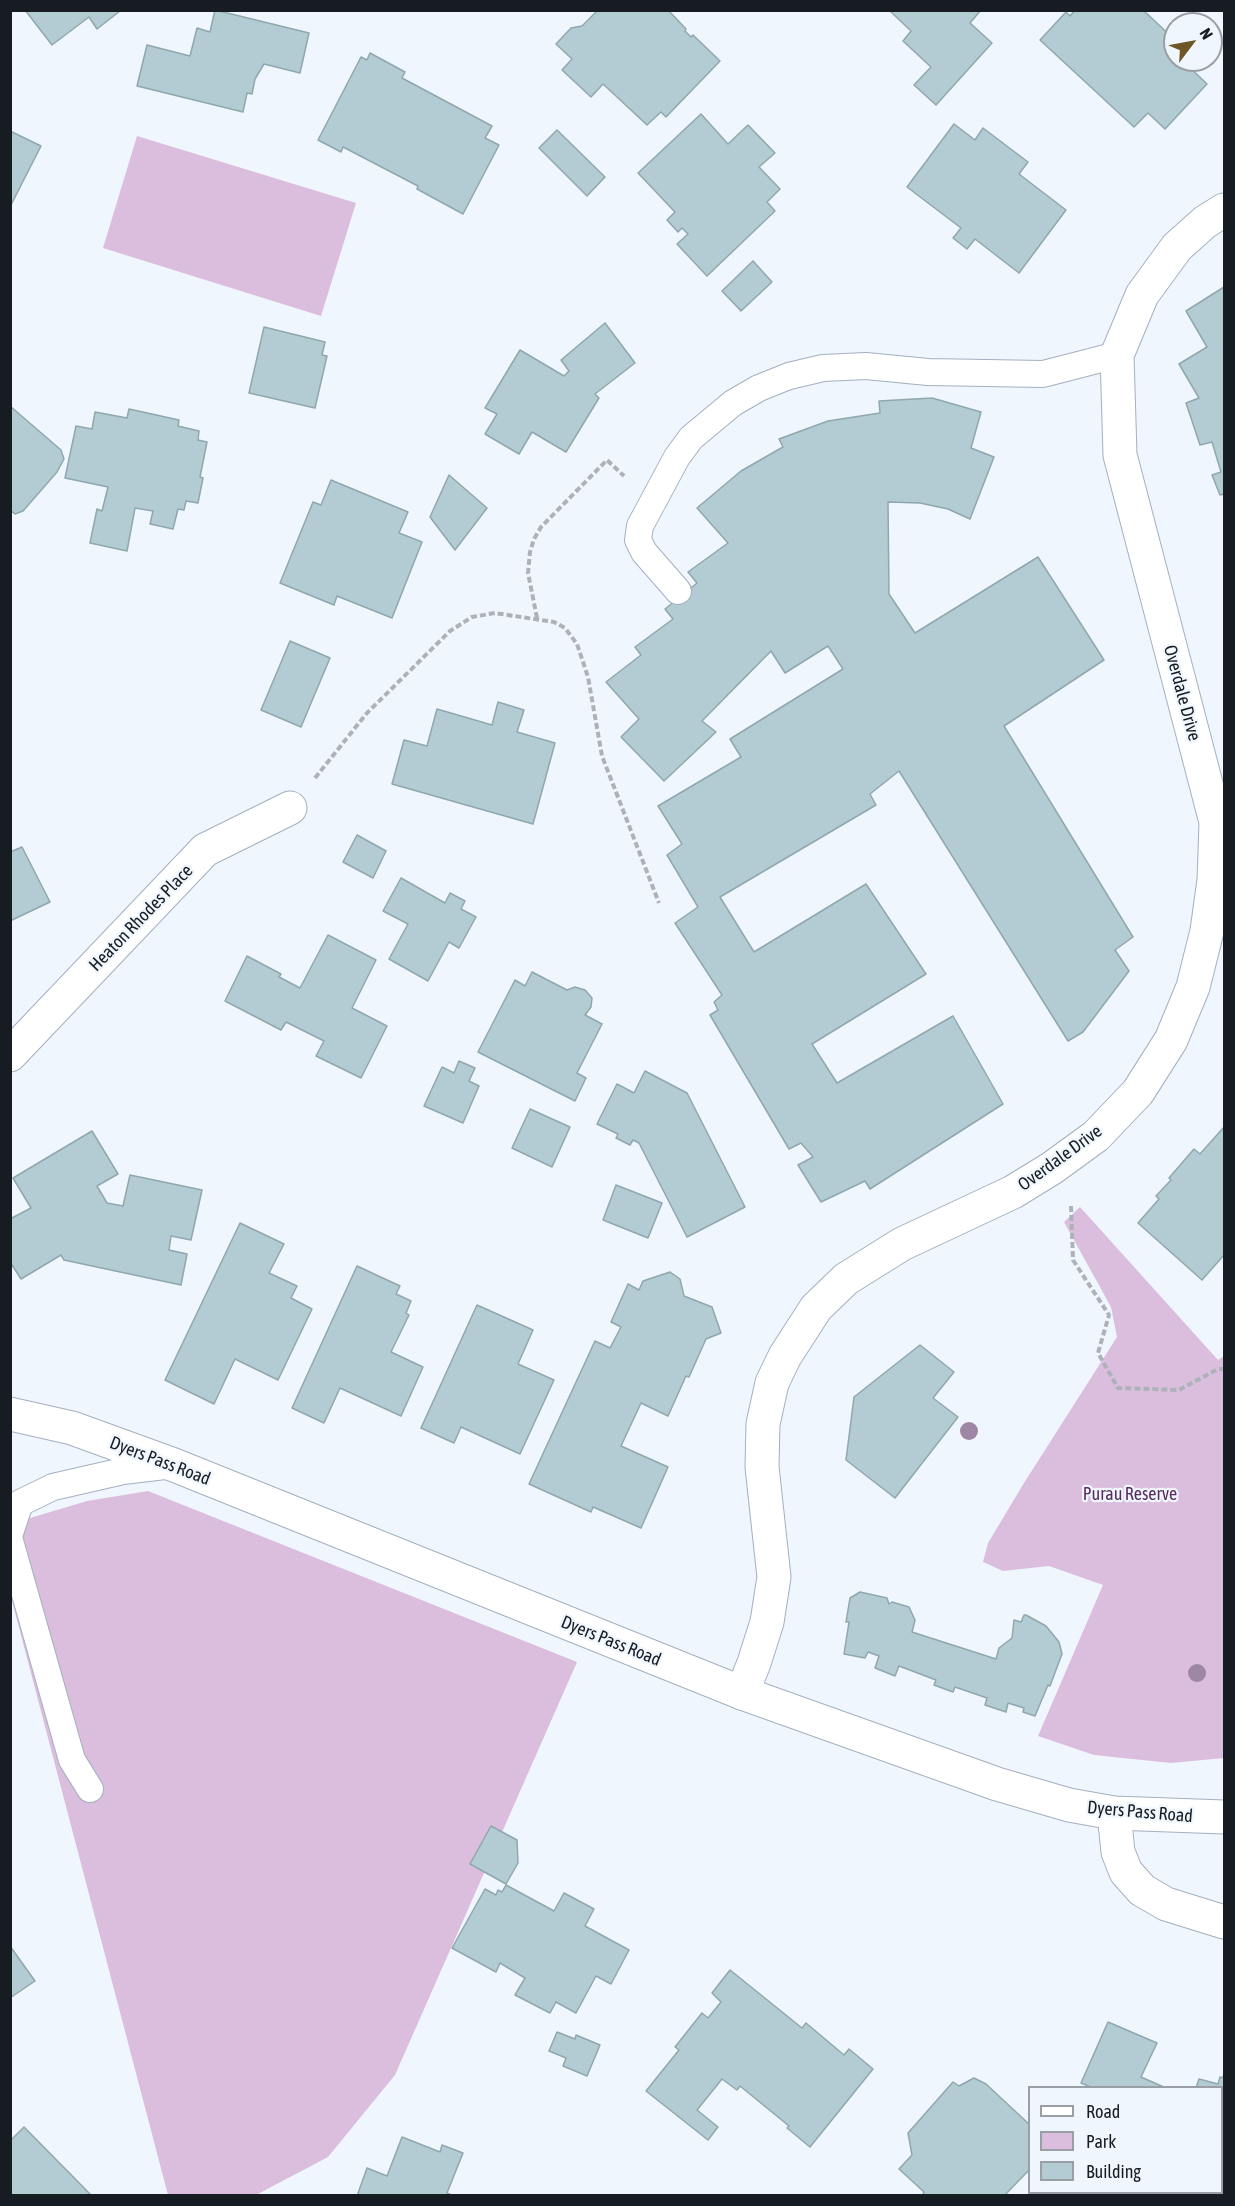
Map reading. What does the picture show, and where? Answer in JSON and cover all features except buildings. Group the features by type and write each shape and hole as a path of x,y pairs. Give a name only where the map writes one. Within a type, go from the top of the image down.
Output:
{"street":[{"name":"Overdale Drive","path":"742,1693 767,1622 774,1577 762,1467 763,1424 772,1383 785,1356 816,1308 846,1279 902,1244 1014,1192 1053,1168 1096,1136 1138,1092 1171,1040 1193,987 1209,921 1214,880 1216,822 1120,455 1117,355 1142,295 1177,247 1205,222 1224,210"},
{"name":"Heaton Rhodes Place","path":"10,1055 205,850 290,808"},
{"name":"Dyers Pass Road","path":"10,1414 72,1428 174,1465 742,1693 997,1785 1069,1805 1114,1813 1224,1817"},
{"path":"1114,1813 1118,1852 1126,1872 1142,1890 1166,1904 1224,1922"}],"lane":[{"path":"678,591 644,552 638,540 640,526 677,457 691,438 708,422 750,393 789,376 823,368 866,366 928,372 1043,374 1117,355"},
{"path":"10,1533 20,1503 53,1487 123,1471 174,1465"},
{"path":"10,1541 72,1760 90,1789"}],"path":[{"path":"537,618 528,573 534,539 542,527 607,460 651,503"},
{"path":"290,808 367,714 450,631 472,617 495,613 554,622 565,628 577,644 588,677 602,756 659,903"},
{"path":"1070,1199 1073,1260 1109,1315 1098,1353 1118,1388 1179,1390 1218,1370 1224,1370"}],"green space":[{"path":"137,136 356,203 321,316 103,248"},
{"name":"Purau Reserve","path":"1080,1207 1218,1360 1224,1356 1224,1758 1171,1763 1094,1755 1038,1736 1103,1585 1049,1566 1003,1571 983,1562 988,1543 1117,1337 1111,1307 1064,1222"},
{"path":"148,1491 577,1662 395,2075 328,2157 256,2195 168,2195 11,1597 10,1524 87,1501"}]}
